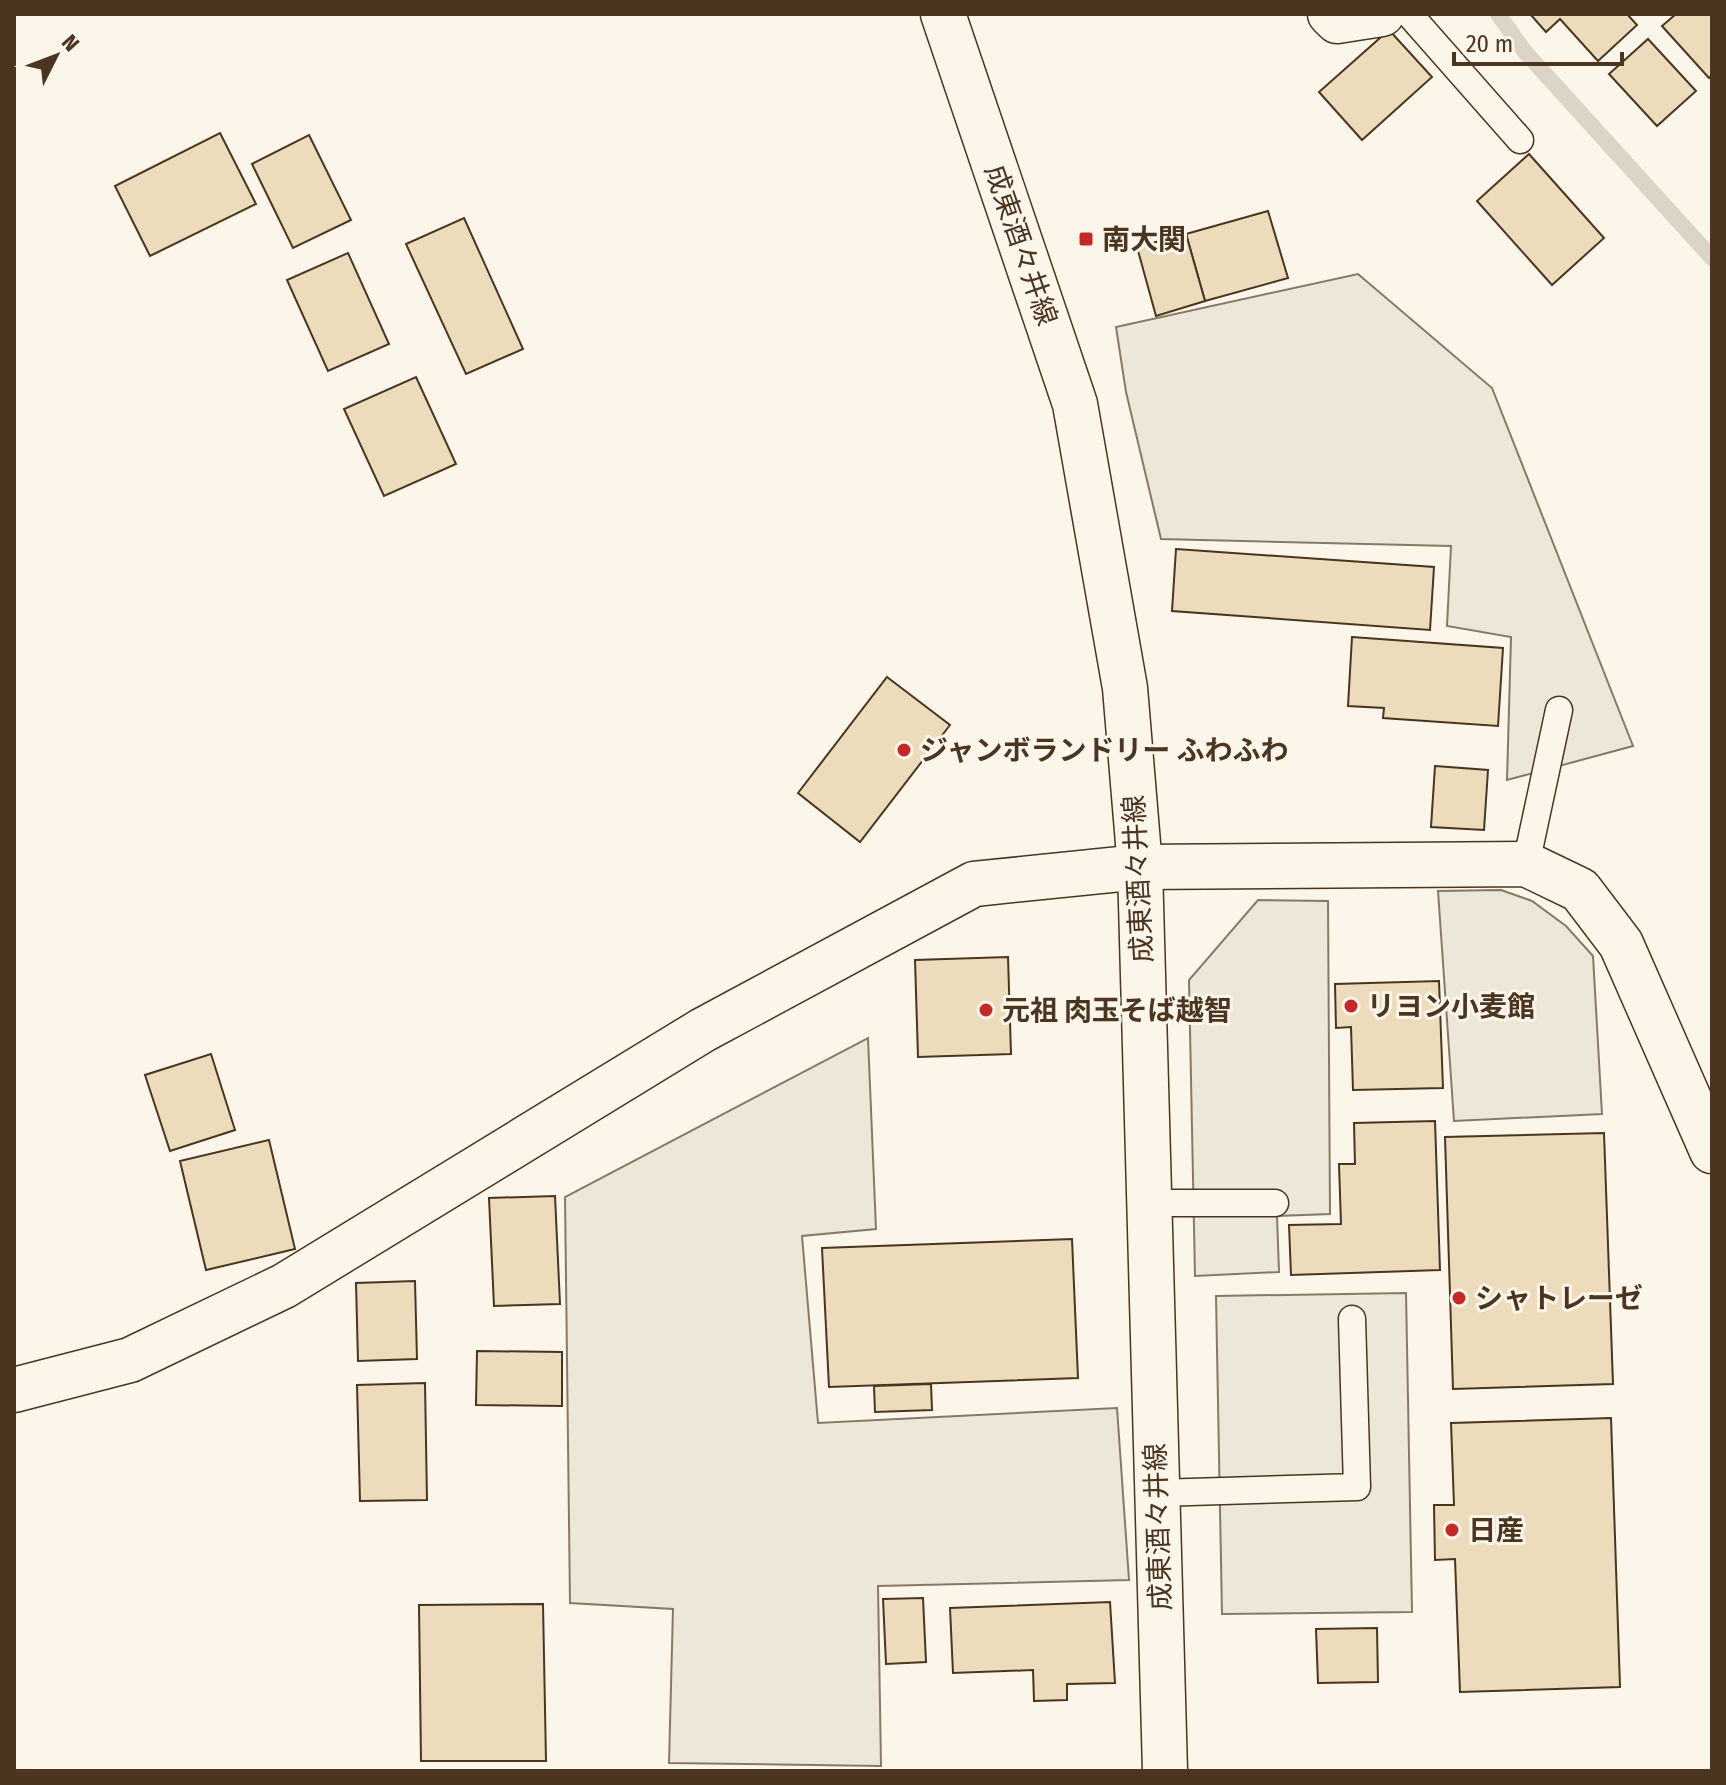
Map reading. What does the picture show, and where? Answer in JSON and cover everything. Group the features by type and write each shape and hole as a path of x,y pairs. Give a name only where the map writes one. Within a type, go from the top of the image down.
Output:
{"street":[{"name":"成東酒々井線","path":"943,14 1075,404 1125,688 1140,867 1165,1771"},
{"path":"1330,14 1337,21 1382,14"},
{"path":"14,1390 130,1360 284,1286 703,1030 974,884 1140,867 1526,864 1580,890 1621,944 1712,1151"}],"lane":[{"path":"1409,14 1520,140"},
{"path":"1526,864 1559,710"},
{"path":"1149,1203 1275,1203"},
{"path":"1157,1493 1357,1487 1352,1319"}],"shaded area":[{"path":"1358,274 1492,388 1633,746 1507,780 1511,637 1447,626 1451,546 1161,539 1126,392 1116,327"},
{"path":"1501,890 1532,901 1566,926 1593,956 1602,1114 1454,1121 1438,891"},
{"path":"1258,900 1328,901 1330,1214 1277,1216 1279,1272 1195,1276 1189,980"},
{"path":"868,1038 876,1229 802,1236 818,1423 1117,1408 1129,1580 878,1586 881,1766 669,1763 673,1609 570,1603 565,1197"},
{"path":"1406,1293 1412,1612 1222,1614 1216,1296"}],"building":[{"path":"1530,14 1627,14 1637,25 1598,61 1560,19 1546,32"},
{"path":"1676,14 1712,14 1712,75 1709,78 1662,26"},
{"path":"1389,30 1432,77 1362,140 1319,92"},
{"path":"1648,39 1696,91 1657,126 1609,74"},
{"path":"220,133 256,204 150,256 115,186"},
{"path":"309,135 351,220 293,248 252,164"},
{"path":"1529,154 1604,238 1552,285 1477,201"},
{"path":"1268,211 1288,278 1205,301 1186,234"},
{"path":"464,218 523,349 466,374 406,244"},
{"path":"1186,234 1205,301 1156,316 1137,247"},
{"path":"348,253 389,344 328,371 287,280"},
{"path":"416,377 456,464 384,496 344,409"},
{"path":"1176,549 1434,567 1430,630 1172,611"},
{"path":"1352,637 1503,648 1498,726 1383,718 1384,708 1348,706"},
{"path":"887,677 950,725 860,842 798,793"},
{"path":"1435,766 1488,770 1484,830 1431,827"},
{"path":"1008,957 1011,1054 918,1057 915,960"},
{"path":"1439,981 1443,1088 1353,1090 1351,1027 1336,1028 1335,984"},
{"path":"211,1054 235,1130 170,1151 145,1075"},
{"path":"1435,1121 1440,1270 1291,1275 1289,1225 1341,1224 1339,1164 1355,1164 1354,1123"},
{"path":"1604,1133 1613,1384 1453,1389 1445,1137"},
{"path":"269,1140 295,1249 206,1270 180,1161"},
{"path":"555,1196 560,1304 494,1306 489,1198"},
{"path":"1072,1239 1078,1378 829,1387 822,1248"},
{"path":"415,1281 417,1359 358,1361 356,1283"},
{"path":"477,1351 562,1352 562,1406 476,1405"},
{"path":"425,1383 427,1500 360,1501 357,1385"},
{"path":"931,1384 932,1410 875,1412 874,1386"},
{"path":"1611,1418 1620,1687 1460,1692 1455,1559 1435,1560 1434,1505 1454,1505 1451,1423"},
{"path":"923,1598 926,1662 886,1664 883,1599"},
{"path":"1110,1602 1115,1683 1067,1684 1067,1700 1034,1701 1033,1670 953,1673 950,1608"},
{"path":"543,1604 546,1761 421,1761 419,1605"},
{"path":"1377,1628 1378,1682 1318,1683 1316,1629"}],"waterway":[{"path":"1498,14 1525,52 1712,258"}],"place":[{"name":"南大関","path":"1086,239"},
{"name":"ジャンボランドリー ふわふわ","path":"904,750"},
{"name":"リヨン小麦館","path":"1351,1006"},
{"name":"元祖 肉玉そば越智","path":"986,1010"},
{"name":"シャトレーゼ","path":"1459,1298"},
{"name":"日産","path":"1452,1530"}]}
